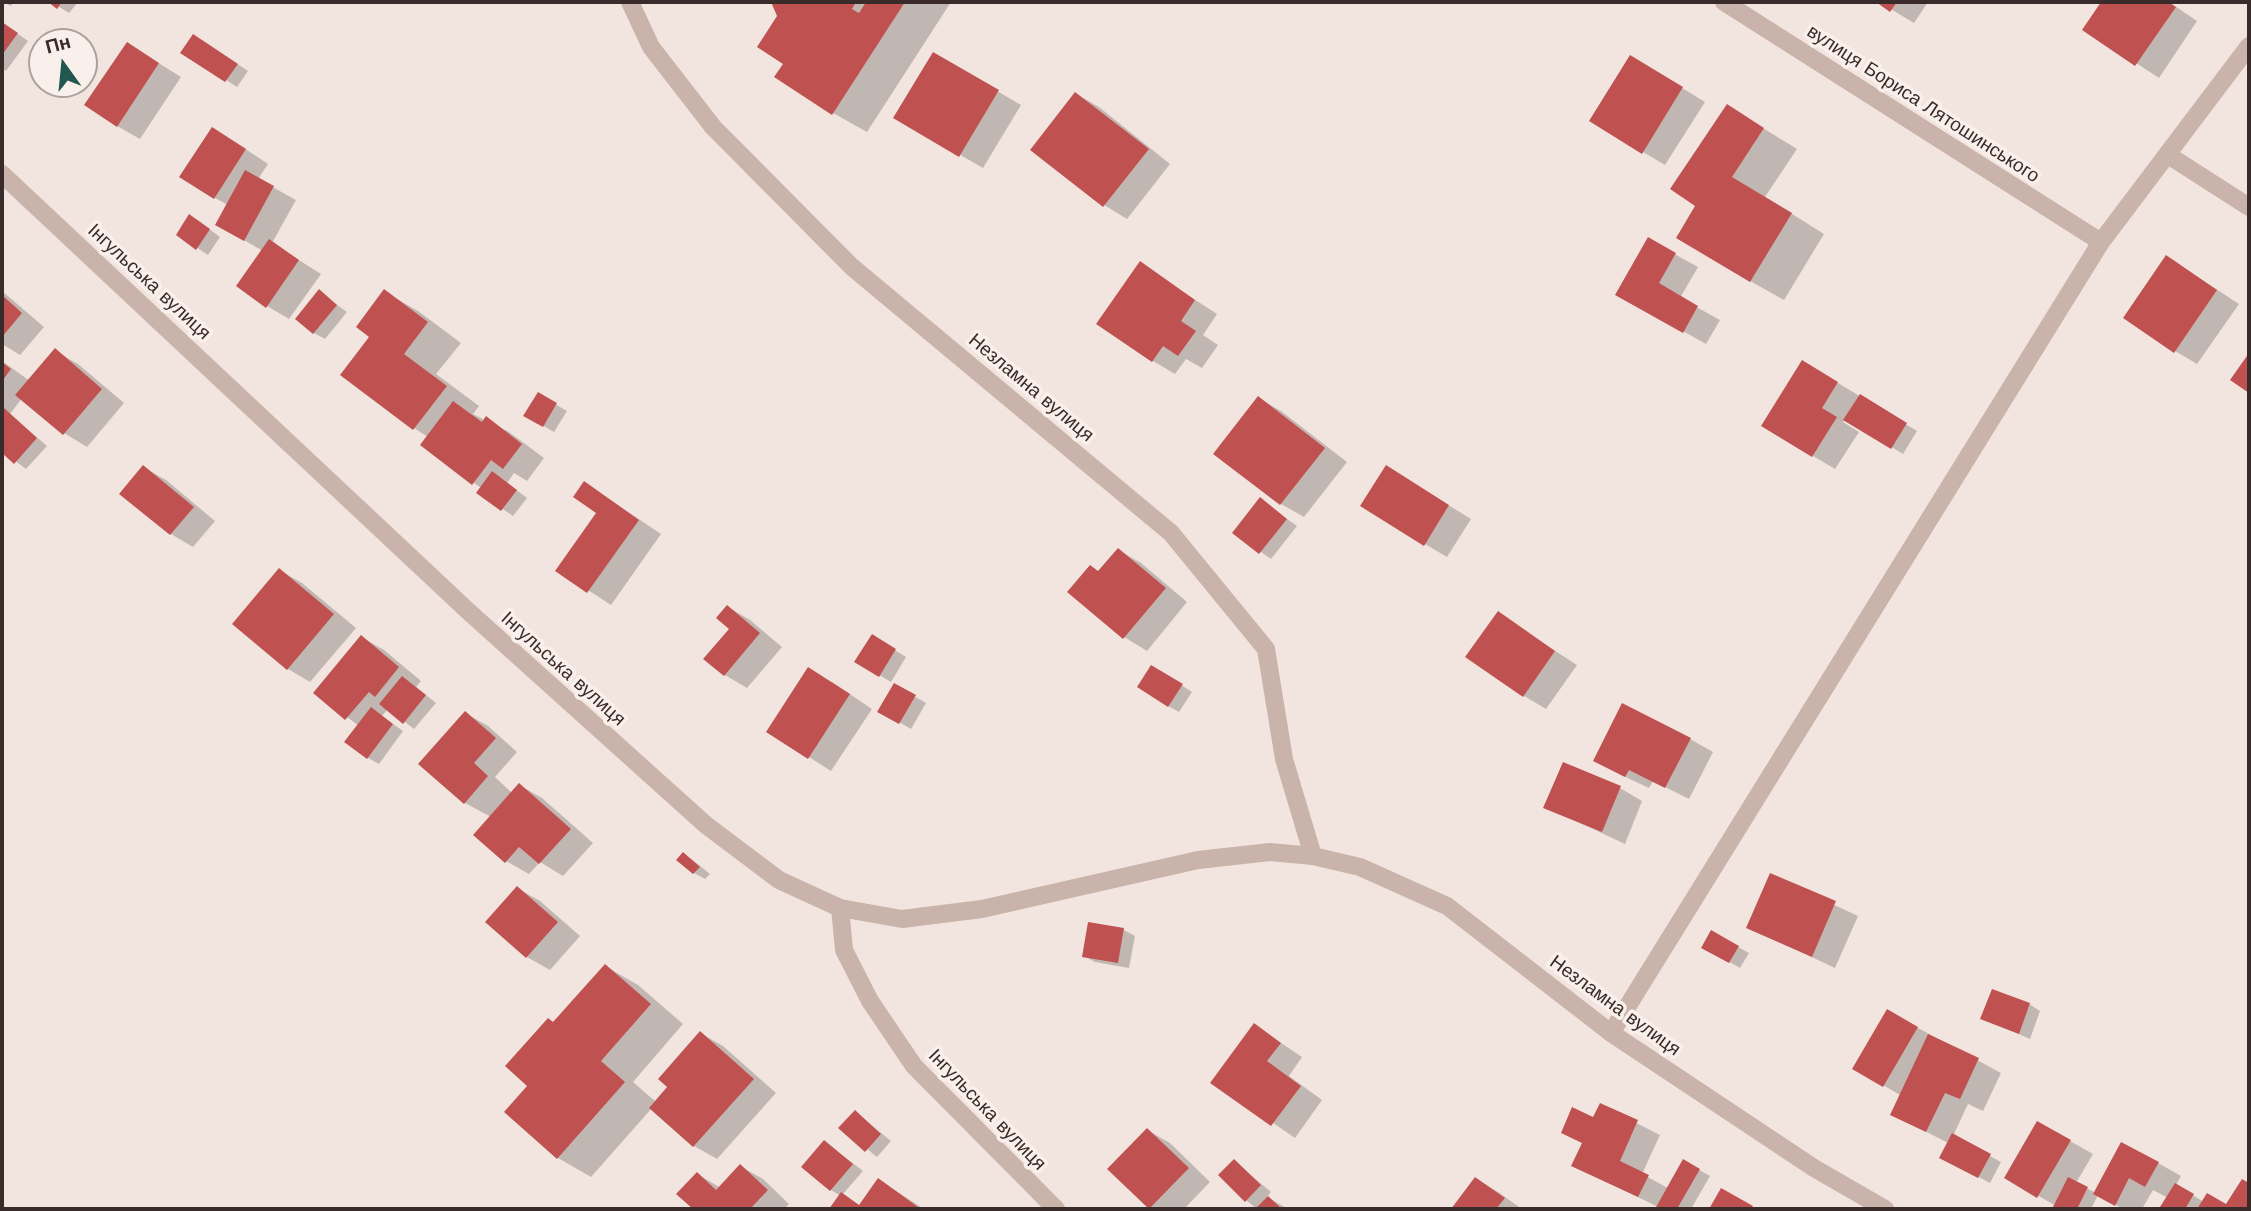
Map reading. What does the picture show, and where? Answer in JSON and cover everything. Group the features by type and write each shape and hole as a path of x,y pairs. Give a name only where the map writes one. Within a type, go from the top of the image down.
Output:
{"street":[{"name":"Незламна вулиця","path":"630,2 651,47 713,127 852,267 1171,533 1266,649 1284,759 1313,856"},
{"name":"вулиця Бориса Лятошинського","path":"1724,2 2101,242"},
{"path":"1611,1033 2101,242 2249,46"},
{"path":"2168,155 2249,207"},
{"name":"Інгульська вулиця","path":"2,174 467,611 706,825 779,880 840,908 844,950 870,1001 914,1066 1056,1209"},
{"name":"Незламна вулиця","path":"840,908 902,919 982,909 1198,860 1270,852 1313,856 1360,867 1447,906 1611,1033 1814,1168 1885,1209"}],"building":[{"path":"48,2 62,2 57,9"},
{"path":"771,2 856,2 852,9 859,13 866,2 905,2 832,115 774,77 783,64 757,47 777,16"},
{"path":"1876,2 1897,2 1890,12"},
{"path":"2101,2 2168,2 2176,7 2135,66 2082,30"},
{"path":"2,22 18,33 2,55"},
{"path":"193,34 238,64 225,82 180,53"},
{"path":"127,42 159,63 117,127 84,105 89,98 98,98 98,84"},
{"path":"933,52 999,90 959,157 893,118"},
{"path":"1630,55 1683,87 1642,154 1589,121"},
{"path":"1075,92 1149,149 1103,207 1030,150"},
{"path":"1727,104 1764,128 1732,177 1792,213 1750,282 1676,238 1695,206 1670,189"},
{"path":"212,127 246,149 214,199 179,177"},
{"path":"245,170 274,186 244,241 215,225"},
{"path":"189,214 210,229 196,250 176,235"},
{"path":"1648,237 1676,253 1659,283 1698,306 1683,333 1615,295"},
{"path":"269,239 299,260 266,308 236,286"},
{"path":"2166,255 2217,290 2174,353 2123,318"},
{"path":"1140,261 1195,300 1181,321 1196,331 1178,356 1163,346 1152,362 1096,324"},
{"path":"319,289 337,305 313,334 295,319"},
{"path":"384,289 428,322 404,354 447,386 413,430 340,375 369,337 356,327"},
{"path":"2,295 22,313 2,337"},
{"path":"55,348 102,389 63,435 15,395"},
{"path":"2249,353 2249,393 2230,380"},
{"path":"1802,360 1838,382 1822,408 1837,417 1812,457 1761,426"},
{"path":"2,362 11,369 2,381"},
{"path":"538,392 557,403 543,427 523,416"},
{"path":"1860,394 1907,423 1891,449 1843,420"},
{"path":"1258,396 1325,448 1280,505 1213,454"},
{"path":"453,401 482,422 486,416 522,444 503,469 491,460 472,485 420,445"},
{"path":"4,408 37,438 14,464 2,453"},
{"path":"143,465 194,507 170,535 119,494"},
{"path":"1386,465 1449,505 1424,546 1360,506"},
{"path":"492,471 517,490 501,511 476,493"},
{"path":"584,481 639,520 587,593 555,571 596,513 573,497"},
{"path":"1260,497 1287,519 1259,554 1232,533"},
{"path":"1118,548 1166,588 1123,639 1067,592 1090,565 1098,571"},
{"path":"279,568 334,614 287,670 232,624"},
{"path":"727,605 760,633 724,676 703,659 729,629 716,618"},
{"path":"1498,611 1555,651 1523,697 1465,657"},
{"path":"872,634 896,649 879,677 854,662"},
{"path":"361,635 399,667 375,697 369,692 345,720 313,693"},
{"path":"1151,665 1183,684 1168,707 1137,687"},
{"path":"808,667 850,694 808,759 766,732"},
{"path":"402,676 426,695 403,724 379,704"},
{"path":"894,683 916,695 899,724 877,712"},
{"path":"1622,703 1691,738 1665,788 1629,770 1625,777 1593,761"},
{"path":"371,707 393,724 367,759 344,742"},
{"path":"465,711 496,738 474,763 488,776 464,804 418,764"},
{"path":"1563,762 1621,786 1602,832 1543,808"},
{"path":"519,783 571,829 539,864 519,847 505,863 473,835"},
{"path":"683,852 700,867 693,874 676,860"},
{"path":"1770,873 1836,901 1812,957 1746,928"},
{"path":"517,886 558,922 526,958 485,922"},
{"path":"1088,922 1124,928 1118,963 1082,957"},
{"path":"1711,930 1739,946 1729,963 1701,948"},
{"path":"605,964 651,1004 601,1061 625,1082 557,1159 504,1112 527,1086 505,1066 548,1018 553,1022"},
{"path":"1992,989 2030,1003 2019,1034 1980,1019"},
{"path":"1887,1009 1918,1027 1883,1087 1852,1069"},
{"path":"1254,1023 1281,1043 1267,1061 1301,1086 1271,1126 1210,1083"},
{"path":"700,1031 754,1079 693,1147 649,1108 667,1087 658,1079"},
{"path":"1928,1034 1979,1058 1960,1099 1945,1093 1926,1132 1890,1115"},
{"path":"1600,1103 1638,1120 1620,1161 1649,1175 1638,1197 1571,1166 1582,1143 1561,1133 1572,1107 1593,1117"},
{"path":"855,1110 881,1134 865,1152 838,1128"},
{"path":"2037,1121 2071,1140 2037,1198 2004,1178"},
{"path":"1147,1128 1189,1168 1149,1209 1107,1169"},
{"path":"1952,1133 1991,1154 1978,1178 1939,1158"},
{"path":"824,1140 853,1164 830,1191 801,1167"},
{"path":"2121,1142 2159,1162 2145,1187 2129,1178 2115,1206 2093,1194"},
{"path":"1234,1159 1261,1185 1245,1202 1218,1175"},
{"path":"1683,1159 1700,1169 1677,1209 1655,1209"},
{"path":"740,1164 768,1190 750,1209 693,1209 676,1194 697,1172 716,1190"},
{"path":"1475,1177 1505,1198 1496,1209 1451,1209"},
{"path":"2068,1177 2088,1187 2077,1209 2052,1209"},
{"path":"878,1178 918,1207 917,1209 829,1209 841,1192 859,1205"},
{"path":"2242,1179 2249,1183 2249,1209 2197,1209 2207,1193 2226,1204"},
{"path":"2175,1183 2194,1194 2185,1209 2163,1209 2160,1207"},
{"path":"1721,1188 1753,1206 1751,1209 1709,1209"},
{"path":"1268,1196 1282,1209 1255,1209"}]}
